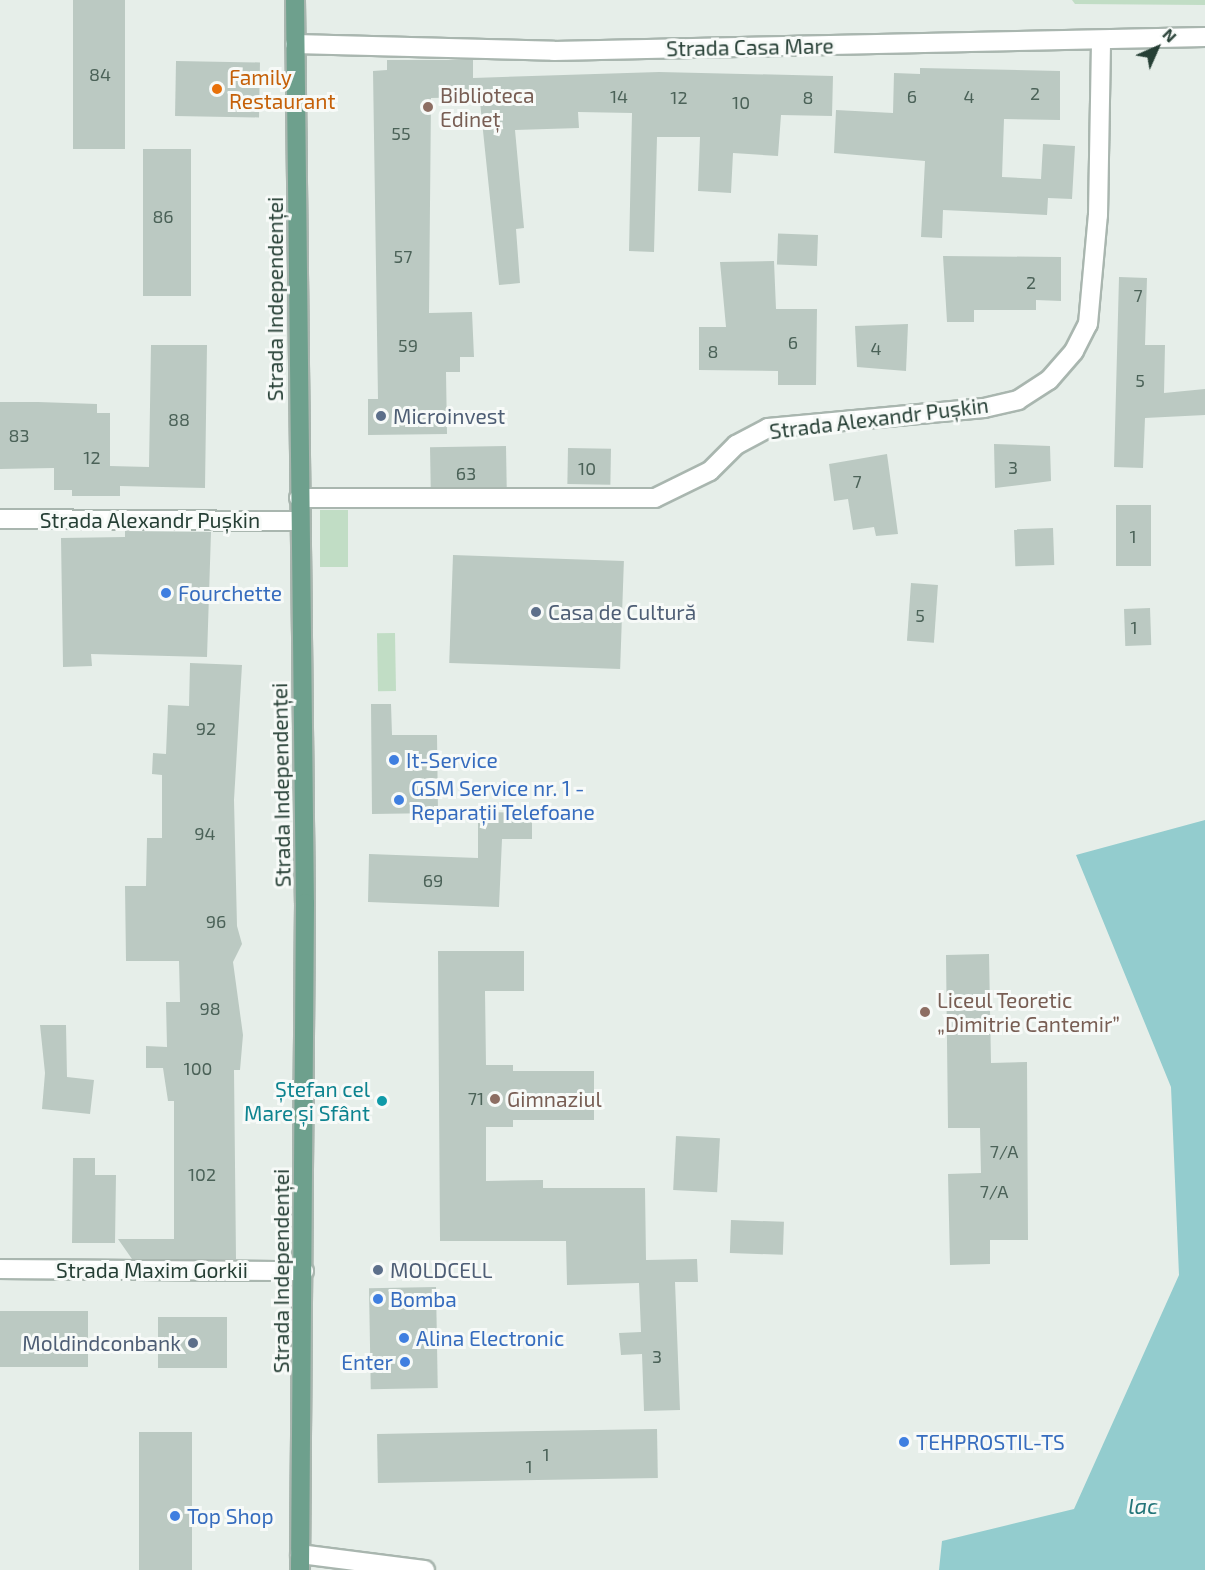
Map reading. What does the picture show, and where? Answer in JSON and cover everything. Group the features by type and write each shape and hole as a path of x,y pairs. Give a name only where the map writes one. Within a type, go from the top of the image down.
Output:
{"main road":[{"name":"Strada Independenței","path":"295,0 303,1271 300,1562"}],"street":[{"name":"Strada Casa Mare","path":"295,44 554,51 1205,37"},
{"name":"Strada Alexandr Pușkin","path":"298,498 654,498 710,471 736,445 768,428 984,408 1018,400 1048,380 1074,351 1088,324 1098,215 1101,40"},
{"name":"Strada Alexandr Pușkin","path":"0,519 300,521"},
{"name":"Strada Maxim Gorkii","path":"0,1269 303,1271"},
{"path":"300,1562 425,1570"}],"green space":[{"path":"1072,0 1205,0 1205,5 1075,4"},
{"path":"320,510 348,510 348,567 320,567"},
{"path":"377,633 395,633 396,691 378,691"}],"water":[{"name":"lac","path":"1205,820 1205,1570 939,1570 942,1541 1074,1509 1179,1275 1171,1087 1076,855"}],"building":[{"path":"73,0 125,0 125,149 73,149"},
{"path":"387,60 473,60 473,78 659,72 833,76 832,116 781,115 778,156 733,153 731,193 698,191 700,137 657,137 654,252 629,251 632,113 578,112 579,128 515,130 524,228 516,229 520,283 499,285 480,102 477,97 431,98 429,313 472,312 474,357 460,357 460,372 446,372 447,434 368,435 368,399 378,399 373,71 387,70"},
{"name":"Family Restaurant","path":"176,61 260,62 259,117 175,116"},
{"path":"920,68 1060,71 1060,120 1004,119 1002,177 1041,179 1043,144 1075,146 1072,199 1048,198 1047,215 943,210 942,238 921,237 925,161 834,153 836,110 893,113 894,73 920,74"},
{"path":"143,149 191,149 191,296 143,296"},
{"path":"778,234 818,235 817,266 777,265"},
{"path":"943,256 1061,257 1061,301 1036,300 1036,310 974,310 974,322 947,322"},
{"path":"774,261 776,309 817,309 816,385 778,385 778,371 699,370 699,327 726,327 720,262"},
{"path":"1119,277 1147,278 1145,345 1165,345 1164,393 1205,389 1205,415 1145,418 1143,468 1114,467"},
{"path":"908,324 906,371 857,367 855,326"},
{"path":"151,345 207,345 205,488 120,486 120,496 72,496 72,490 54,490 54,468 0,469 0,402 97,404 97,413 110,413 110,466 149,467"},
{"path":"994,444 1050,446 1051,481 995,488"},
{"path":"506,446 507,487 431,488 430,447"},
{"path":"568,448 611,449 610,485 567,484"},
{"path":"887,454 898,534 876,536 874,527 853,530 848,499 834,501 829,464"},
{"path":"1116,505 1151,505 1151,566 1116,566"},
{"path":"1053,528 1054,565 1015,566 1014,529"},
{"path":"125,531 211,532 207,657 91,654 92,666 63,667 61,538 125,537"},
{"name":"Casa de Cultură","path":"453,555 624,561 620,669 449,663"},
{"path":"911,583 938,585 934,643 907,641"},
{"path":"1150,608 1151,645 1125,646 1124,609"},
{"path":"190,663 242,665 234,800 237,926 242,944 233,962 243,1035 240,1070 234,1070 236,1259 132,1259 118,1239 174,1239 174,1101 168,1101 163,1068 146,1068 146,1046 167,1047 166,1002 180,1002 179,961 126,961 125,886 146,886 147,838 162,838 162,775 152,774 153,753 166,754 168,705 189,706"},
{"path":"371,704 391,704 392,735 437,735 438,813 372,814"},
{"path":"478,812 532,813 532,839 502,839 499,907 368,902 369,854 478,858"},
{"path":"438,951 524,951 524,991 485,991 486,1065 513,1065 513,1071 594,1071 594,1120 513,1120 513,1127 486,1127 486,1181 543,1180 543,1188 645,1188 646,1260 697,1259 698,1282 675,1282 680,1410 644,1411 642,1354 621,1355 619,1333 641,1332 639,1283 567,1285 566,1241 440,1241"},
{"path":"989,954 991,1063 1027,1062 1028,1240 990,1240 990,1264 950,1265 948,1174 981,1173 980,1128 948,1128 946,955"},
{"path":"40,1025 66,1025 67,1077 94,1080 90,1114 42,1109 45,1073"},
{"path":"676,1136 720,1138 717,1192 673,1190"},
{"path":"73,1158 95,1158 95,1175 116,1175 115,1243 72,1243"},
{"path":"731,1220 784,1222 783,1255 730,1253"},
{"name":"Alina Electronic","path":"436,1287 438,1388 371,1389 369,1288"},
{"path":"0,1311 88,1311 88,1367 0,1367"},
{"name":"Moldindconbank","path":"158,1317 227,1317 227,1368 158,1368"},
{"path":"657,1429 658,1478 378,1483 377,1434"},
{"path":"139,1432 192,1432 192,1570 139,1570"}],"place":[{"name":"Family Restaurant","path":"217,89"},
{"name":"Biblioteca Edineț","path":"428,107"},
{"name":"Microinvest","path":"381,416"},
{"name":"Fourchette","path":"166,593"},
{"name":"Casa de Cultură","path":"536,612"},
{"name":"It-Service","path":"394,760"},
{"name":"GSM Service nr. 1 - Reparații Telefoane","path":"399,800"},
{"name":"Liceul Teoretic „Dimitrie Cantemir”","path":"925,1012"},
{"name":"Gimnaziul","path":"495,1099"},
{"name":"Ștefan cel Mare și Sfânt","path":"382,1101"},
{"name":"MOLDCELL","path":"378,1270"},
{"name":"Bomba","path":"378,1299"},
{"name":"Alina Electronic","path":"404,1338"},
{"name":"Moldindconbank","path":"193,1343"},
{"name":"Enter","path":"405,1362"},
{"name":"TEHPROSTIL-TS","path":"904,1442"},
{"name":"Top Shop","path":"175,1516"}]}
